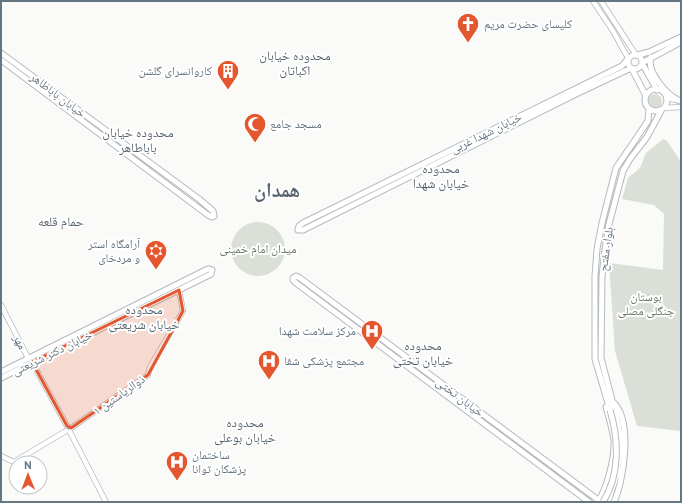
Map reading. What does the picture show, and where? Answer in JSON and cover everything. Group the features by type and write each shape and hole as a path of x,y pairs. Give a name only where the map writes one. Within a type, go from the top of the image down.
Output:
{"main road":[{"path":"646,96 628,65 628,59 631,55 649,52 681,37"},
{"path":"631,69 638,69 642,63 651,57 681,42"},
{"name":"خیابان باباطاهر","path":"1,52 210,213 1,60"},
{"path":"637,55 641,59 657,90"},
{"path":"651,57 650,65 662,86 672,97 679,101"},
{"name":"خیابان شهدا غربی","path":"628,59 622,66 300,225 298,230 303,230 597,83 631,69"},
{"path":"657,90 663,92 666,98 663,108 655,111 649,109 645,103 646,96 650,91 657,90"},
{"name":"بلوار مفتح","path":"612,402 601,358 602,276 605,250 611,218 623,171 630,159 647,137 663,108"},
{"name":"بلوار مفتح","path":"606,398 595,359 595,276 597,249 603,216 616,168 648,121 649,109"},
{"name":"خیابان دکتر شریعتی","path":"1,372 30,360 170,291 209,272 179,290 170,291"},
{"name":"خیابان تختی","path":"589,502 584,500 296,283 293,280 294,277 300,278 349,314 600,502"},
{"path":"345,320 349,314"},
{"name":"خیابان دکتر شریعتی","path":"1,378 30,360"},
{"path":"606,398 612,410 621,437 621,447 616,478 607,502"},
{"path":"600,502 612,460 614,441 606,405 606,398"},
{"path":"600,502 610,483 617,452 612,402"},
{"path":"612,402 618,406 626,437 623,465 615,502"},
{"path":"592,495 599,494 606,481"},
{"path":"602,495 607,502"}],"street":[{"path":"593,1 600,10 628,59"},
{"path":"601,1 637,55"},
{"path":"600,10 605,6"},
{"path":"666,98 679,101"},
{"path":"663,108 681,107"},
{"name":"ذوالریاستین ۱","path":"1,456 14,462 69,429 148,375 150,366 183,311 179,290"},
{"name":"مهر","path":"1,305 69,429 106,502"}],"highlighted area":[{"path":"179,290 183,311 148,375 71,428 67,426 32,362"}],"green space":[{"path":"652,94 658,94 662,98 662,104 658,108 652,108 648,104 648,98"},
{"name":"بوستان جنگلی مصلی","path":"663,139 667,141 681,162 681,431 637,426 615,351 609,263 663,270 664,214 654,205 622,199 628,178 640,168 646,153"},
{"name":"میدان امام خمینی","path":"253,222 263,222 273,226 281,234 285,244 285,254 281,264 273,272 263,276 253,276 243,272 235,264 231,254 231,244 235,234 243,226"}],"place":[{"name":"کلیسای حضرت مریم","path":"468,44"},
{"name":"کاروانسرای گلشن","path":"228,90"},
{"name":"مسجد جامع","path":"255,144"},
{"name":"آرامگاه استر و مردخای","path":"156,270"},
{"name":"مرکز سلامت شهدا","path":"372,350"},
{"name":"مجتمع پزشکی شفا","path":"269,380"},
{"name":"ساختمان پزشکان توانا","path":"177,482"}],"district":[{"name":"محدوده خیابان اکباتان","path":"295,62"},
{"name":"محدوده خیابان باباطاهر","path":"138,140"},
{"name":"محدوده خیابان شهدا","path":"441,176"},
{"name":"همدان","path":"277,190"},
{"name":"حمام قلعه","path":"61,221"},
{"name":"محدوده خیابان شریعتی","path":"144,316"},
{"name":"محدوده خیابان تختی","path":"423,352"},
{"name":"محدوده خیابان بوعلی","path":"245,430"}]}
